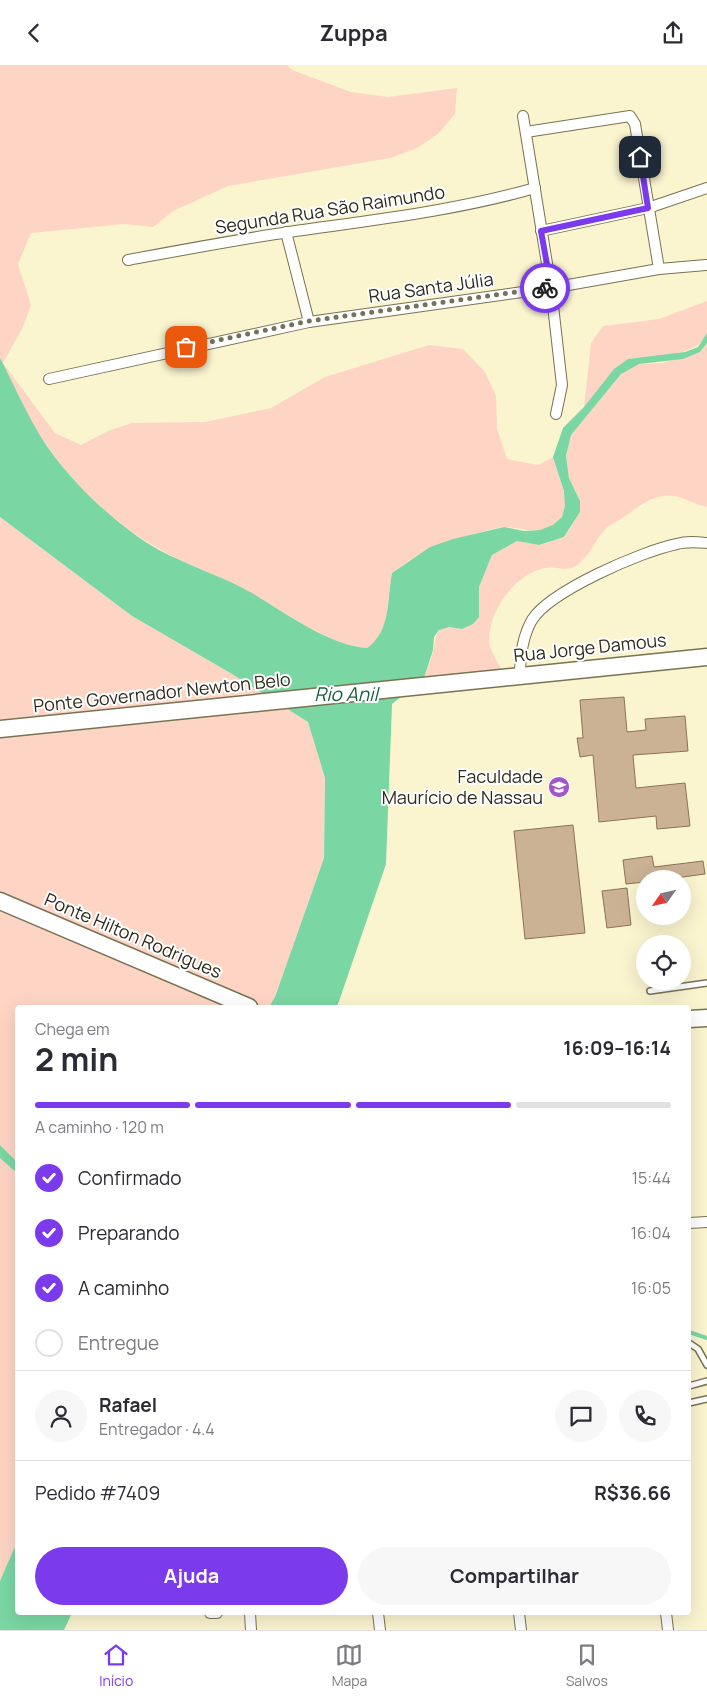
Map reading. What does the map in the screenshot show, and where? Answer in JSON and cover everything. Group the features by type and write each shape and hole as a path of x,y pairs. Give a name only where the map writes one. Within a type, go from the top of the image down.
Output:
{"main road":[{"name":"Rua Jorge Damous","path":"477,680 707,657"},
{"name":"Ponte Governador Newton Belo","path":"0,729 477,680"},
{"name":"Ponte Hilton Rodrigues","path":"0,901 244,1005"},
{"path":"691,1019 707,1018"}],"street":[{"path":"526,132 625,115 630,116 635,124 659,269"},
{"path":"523,116 551,287 562,385 556,413"},
{"name":"Segunda Rua São Raimundo","path":"128,260 286,232 442,210 491,200 535,188"},
{"path":"541,231 648,208 707,188"},
{"path":"286,232 309,321"},
{"name":"Rua Santa Júlia","path":"49,379 309,321 551,287 659,269 706,265"},
{"path":"520,675 520,657 524,638 532,621 544,606 608,570 657,550 693,541 707,543"},
{"path":"691,1223 707,1222"},
{"path":"250,1615 251,1630"},
{"path":"378,1615 380,1630"},
{"path":"519,1615 521,1630"},
{"path":"666,1615 668,1630"}],"lane":[{"path":"650,991 707,983"},
{"path":"691,1344 698,1349 707,1365"},
{"path":"691,1385 707,1381"},
{"path":"691,1403 707,1399"}],"shaded area":[{"path":"0,65 287,65 292,70 351,92 388,97 457,88 455,114 438,134 417,148 390,158 228,186 173,211 153,227 124,224 31,233 18,264 31,305 23,327 3,363 55,433 81,445 108,431 132,423 205,422 271,408 325,377 429,345 463,349 485,372 496,396 497,429 507,459 538,465 553,457 566,495 565,510 562,517 550,528 543,530 502,527 453,540 423,552 403,565 392,573 384,624 375,641 367,648 337,641 308,627 240,587 170,555 142,538 108,513 92,499 63,467 39,434 0,358"},
{"path":"707,301 707,332 703,340 695,347 674,354 628,359 584,407 591,343 603,326 659,319"},
{"path":"707,343 707,507 673,496 657,497 649,500 607,528 584,559 576,566 567,569 545,568 523,578 513,586 498,607 490,630 490,646 503,673 424,678 439,630 447,627 462,629 478,617 479,587 492,555 517,541 539,545 565,537 580,512 580,501 569,478 566,456 571,434 621,373 639,364 663,363 700,352"},
{"path":"0,517 132,616 232,674 308,722 325,778 324,858 275,997 270,1005 15,1005 15,1160 0,1145"},
{"path":"0,1158 15,1170 15,1548 0,1581"}],"water":[{"name":"Rio Anil","path":"707,333 707,343 700,352 683,359 639,364 621,374 571,435 566,456 569,478 580,501 580,512 564,537 539,545 517,541 492,555 479,587 479,617 473,624 462,629 449,627 439,630 434,637 433,650 424,678 392,704 386,864 338,1005 270,1005 275,997 324,858 325,778 308,722 232,674 132,616 0,517 0,358 28,414 48,448 76,482 126,528 159,550 241,587 322,635 352,646 367,648 375,641 384,624 392,573 430,547 453,539 504,527 524,531 540,530 553,525 562,517 565,506 564,491 553,457 563,428 584,407 614,369 628,359 685,352 698,347"},
{"path":"0,1145 15,1160 15,1171 0,1158"},
{"path":"15,1547 15,1615 71,1615 64,1630 0,1630 0,1581"}],"building":[{"path":"624,697 627,732 646,730 645,719 685,716 688,751 633,755 636,788 685,783 690,826 657,829 656,816 599,822 593,755 580,757 577,738 583,738 580,700"},
{"path":"573,825 585,933 525,939 514,831"},
{"path":"652,856 654,867 703,861 705,874 691,876 691,870 636,870 636,883 626,884 623,860"},
{"path":"627,888 631,925 607,928 602,891"}],"waterway":[{"path":"691,1333 707,1338"}],"way so far":[{"path":"186,347 309,321 545,288"}],"place":[{"name":"Faculdade Maurício de Nassau","path":"559,787"}],"route":[{"path":"545,288 551,287 541,231 648,208 640,157"}]}
